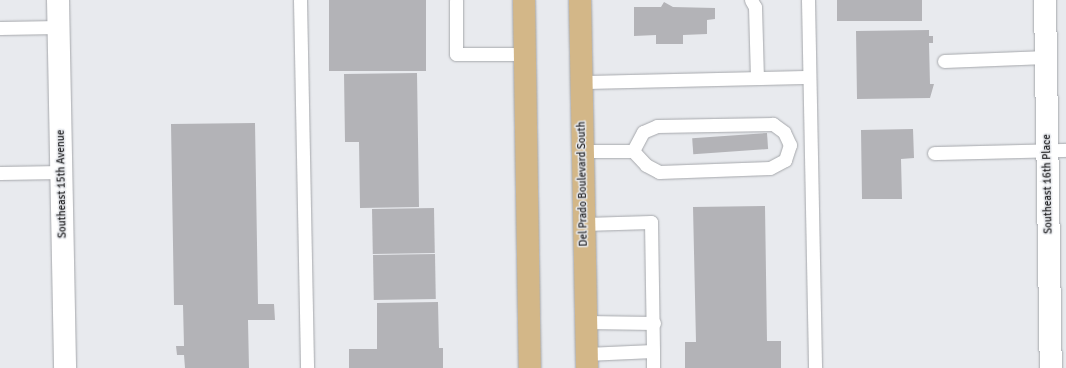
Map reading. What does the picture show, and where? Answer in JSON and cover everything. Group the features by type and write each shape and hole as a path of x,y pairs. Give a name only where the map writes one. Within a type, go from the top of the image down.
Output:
{"main road":[{"path":"524,0 530,368"},
{"name":"Del Prado Boulevard South","path":"580,0 586,361"}],"street":[{"name":"Southeast 15th Avenue","path":"58,0 65,368"},
{"name":"Southeast 16th Place","path":"1045,0 1046,57 1056,150 1051,368"}],"lane":[{"path":"300,0 307,368"},
{"path":"456,0 456,54 525,54"},
{"path":"751,0 755,7 757,78"},
{"path":"808,0 815,368"},
{"path":"0,28 59,27"},
{"path":"944,61 1046,57"},
{"path":"582,82 809,77"},
{"path":"583,152 633,151 646,165 659,172 770,168 785,160 790,145 784,132 773,124 657,126 643,132 633,151"},
{"path":"790,145 811,144"},
{"path":"934,153 1056,150"},
{"path":"0,174 62,172"},
{"path":"584,224 651,222 654,323 652,351 653,368"},
{"path":"586,322 654,323"},
{"path":"586,361 652,351"}],"building":[{"path":"329,0 426,0 426,71 329,71"},
{"path":"837,0 922,0 922,21 837,21"},
{"path":"664,2 673,7 715,8 715,19 707,20 707,34 683,35 683,44 656,44 656,35 634,36 634,7 661,7"},
{"path":"929,30 929,36 933,36 933,43 929,43 930,84 934,84 930,98 857,99 856,31"},
{"path":"417,73 419,207 360,208 359,142 345,142 344,74"},
{"path":"255,123 258,304 274,304 275,320 248,320 249,368 185,368 184,355 177,355 176,346 184,346 183,305 174,305 171,124"},
{"path":"913,129 914,158 901,159 902,199 862,199 861,130"},
{"path":"767,133 768,149 693,154 692,138"},
{"path":"765,206 767,341 781,341 781,368 685,368 685,342 696,342 693,207"},
{"path":"434,208 435,253 373,254 372,209"},
{"path":"435,254 436,299 374,300 373,255"},
{"path":"438,302 439,348 443,348 443,368 349,368 349,349 377,349 377,303"}]}
